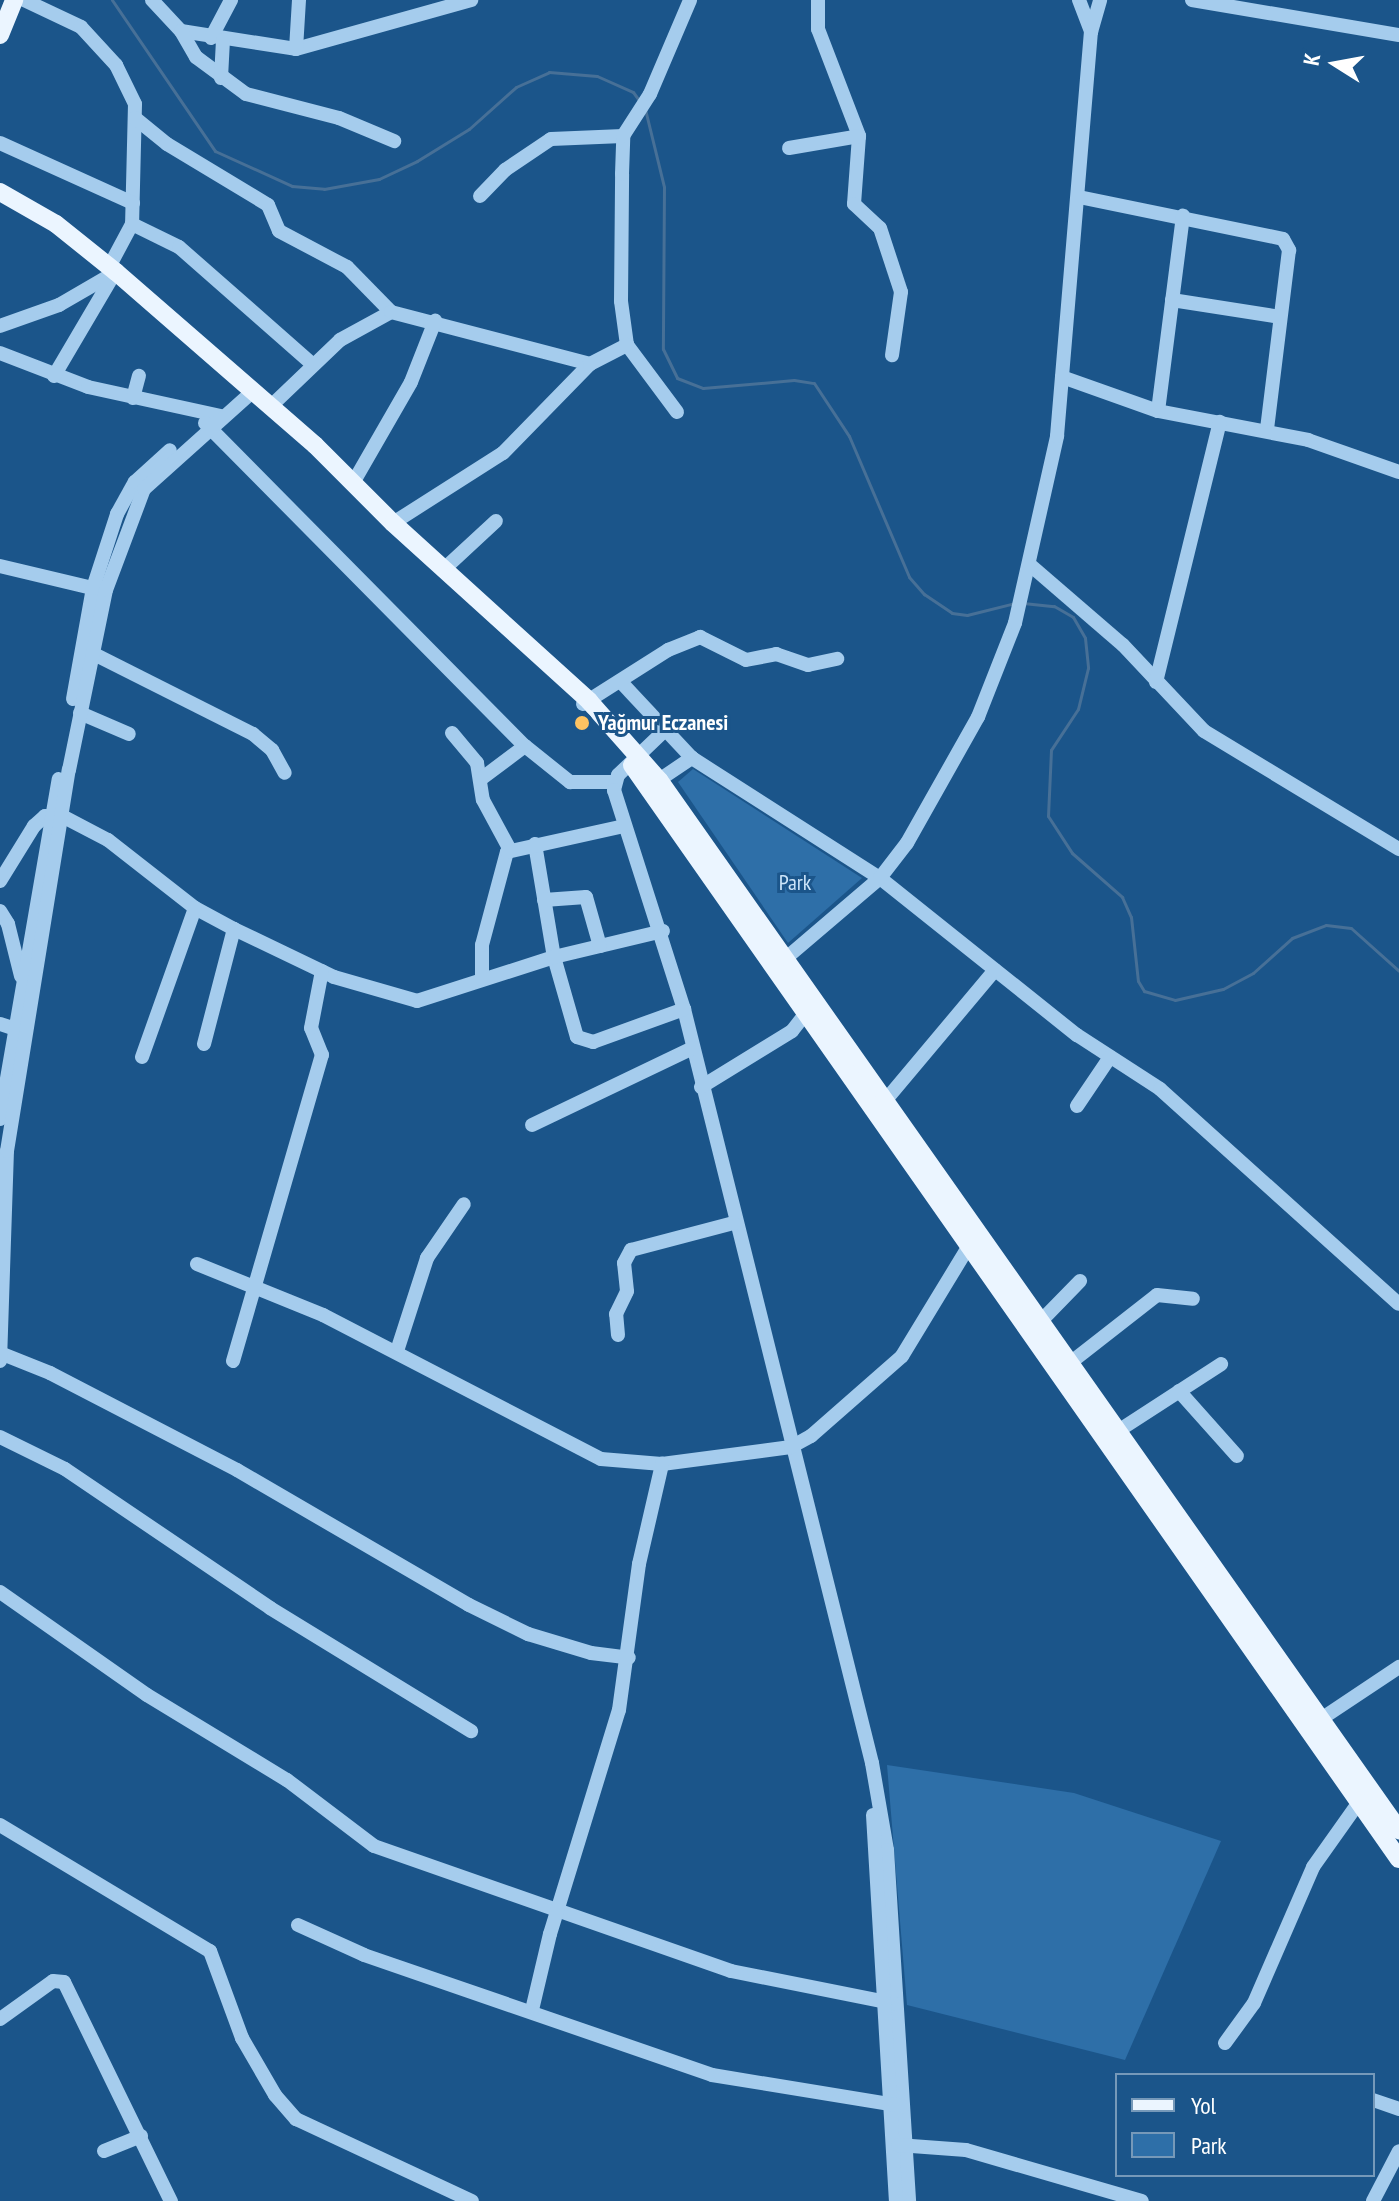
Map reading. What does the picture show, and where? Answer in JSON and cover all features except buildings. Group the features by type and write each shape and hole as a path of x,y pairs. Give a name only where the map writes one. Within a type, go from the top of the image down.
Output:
{"main road":[{"path":"0,35 14,0"},
{"path":"0,192 56,224 112,269 270,407 443,570 564,677 586,702 634,759 1364,1795 1399,1830"},
{"path":"634,759 659,780 785,959 810,1008 885,1101 973,1239 1041,1321 1321,1719 1399,1859"}],"street":[{"path":"24,0 81,27 116,65 135,104 132,224 112,269 54,376"},
{"path":"152,0 181,31 196,57 246,94 339,118 394,141"},
{"path":"221,78 217,39 231,0"},
{"path":"296,49 299,0"},
{"path":"181,31 296,49 470,0"},
{"path":"677,412 627,345 620,256 623,136 650,94 690,0"},
{"path":"818,0 818,29 859,136 854,204 880,228 901,292 892,355"},
{"path":"1079,0 1091,32"},
{"path":"785,959 880,878 945,779 999,671 1015,623 1057,436 1091,32 1100,0"},
{"path":"1192,0 1399,35"},
{"path":"135,118 167,144 268,205 279,231 347,267 391,312"},
{"path":"480,196 505,170 551,139 623,136"},
{"path":"789,148 859,136"},
{"path":"0,143 133,203"},
{"path":"1079,197 1283,239 1289,250 1267,430"},
{"path":"1158,411 1183,216"},
{"path":"132,224 163,236 188,254 311,363"},
{"path":"0,326 59,305 112,269"},
{"path":"1172,300 1280,317"},
{"path":"270,407 311,363 369,320 391,312 435,321 590,364"},
{"path":"353,483 411,382 435,321"},
{"path":"393,523 503,453 590,364 627,345"},
{"path":"0,353 54,376 213,421 525,746 570,782 614,782 663,732"},
{"path":"133,398 139,376"},
{"path":"1062,377 1158,411 1267,430 1399,472"},
{"path":"252,392 135,482 117,514 57,815 21,1031 1,1205 0,1356 50,1373 237,1470 481,1611 528,1634 591,1653 629,1658"},
{"path":"1156,682 1220,422"},
{"path":"443,570 496,521"},
{"path":"1029,564 1075,599 1212,737 1291,780 1399,849"},
{"path":"0,566 100,589"},
{"path":"586,702 700,637 746,660 776,654 808,665 837,659"},
{"path":"57,815 80,713 88,650"},
{"path":"88,650 253,734 272,750 285,773"},
{"path":"620,681 663,732 692,758 880,878 1110,1057 1160,1089 1399,1304"},
{"path":"80,713 129,734"},
{"path":"452,733 477,763 483,800 510,850"},
{"path":"481,779 525,746"},
{"path":"659,780 692,758"},
{"path":"614,782 624,826 663,931 684,1009 734,1223 872,1763 899,2145 909,2201"},
{"path":"0,881 34,826 57,815"},
{"path":"57,815 108,840 195,908 234,929 370,990 417,1001 554,957 663,931"},
{"path":"482,979 482,945 503,858 510,850 624,826"},
{"path":"22,844 50,855"},
{"path":"535,844 554,957 574,1033 584,1042 684,1009"},
{"path":"0,1119 21,1031 22,985 50,855"},
{"path":"544,900 586,897 600,946"},
{"path":"142,1057 195,908"},
{"path":"0,911 12,937 22,985"},
{"path":"204,1044 234,929"},
{"path":"885,1101 995,970"},
{"path":"233,1361 322,1055 311,1028 322,971"},
{"path":"701,1087 768,1048 810,1008"},
{"path":"0,1024 21,1031"},
{"path":"532,1125 693,1048"},
{"path":"1077,1106 1110,1057"},
{"path":"397,1351 427,1258 464,1204"},
{"path":"618,1335 616,1314 627,1291 624,1263 631,1250 734,1223"},
{"path":"197,1264 256,1285 397,1351 601,1459 662,1464 791,1447 879,1380 902,1356 973,1239"},
{"path":"1041,1321 1080,1281"},
{"path":"1070,1363 1162,1292 1193,1299"},
{"path":"1118,1431 1221,1364"},
{"path":"1179,1391 1237,1456"},
{"path":"0,1437 65,1469 244,1592 471,1731"},
{"path":"532,2010 557,1912 619,1710 629,1658 639,1564 662,1464"},
{"path":"0,1592 147,1695 287,1780 374,1846 731,1971 890,2003"},
{"path":"1321,1719 1399,1667"},
{"path":"1225,2043 1254,2003 1313,1867 1364,1795"},
{"path":"0,1825 210,1951 242,2038 275,2095 296,2119 472,2201"},
{"path":"298,1925 364,1955 532,2010 712,2075 896,2105"},
{"path":"0,2019 53,1981 64,1982 171,2201"},
{"path":"1375,2101 1399,2109"},
{"path":"104,2151 141,2136"},
{"path":"896,2201 899,2145"},
{"path":"899,2145 966,2150 1142,2201"},
{"path":"1373,2201 1399,2151"}],"green space":[{"name":"Park","path":"693,769 862,878 788,943 678,782"},
{"path":"887,1765 1074,1793 1221,1841 1125,2060 907,2005"}],"waterway":[{"path":"112,0 215,151 292,186 324,189 379,179 417,161 469,129 516,87 549,72 597,76 633,92 641,103"},
{"path":"645,109 664,187 663,349 677,378 703,388 794,380 814,383 849,436 909,577 924,594 952,613 967,615 1015,603"},
{"path":"1023,603 1054,606 1073,617 1085,638 1088,668 1078,709 1051,750 1048,816 1072,853 1122,897 1131,917 1138,981 1144,991 1175,1000 1223,989 1253,973 1292,938 1326,925 1351,928 1399,971"}],"place":[{"name":"Yağmur Eczanesi","path":"582,723"}]}
